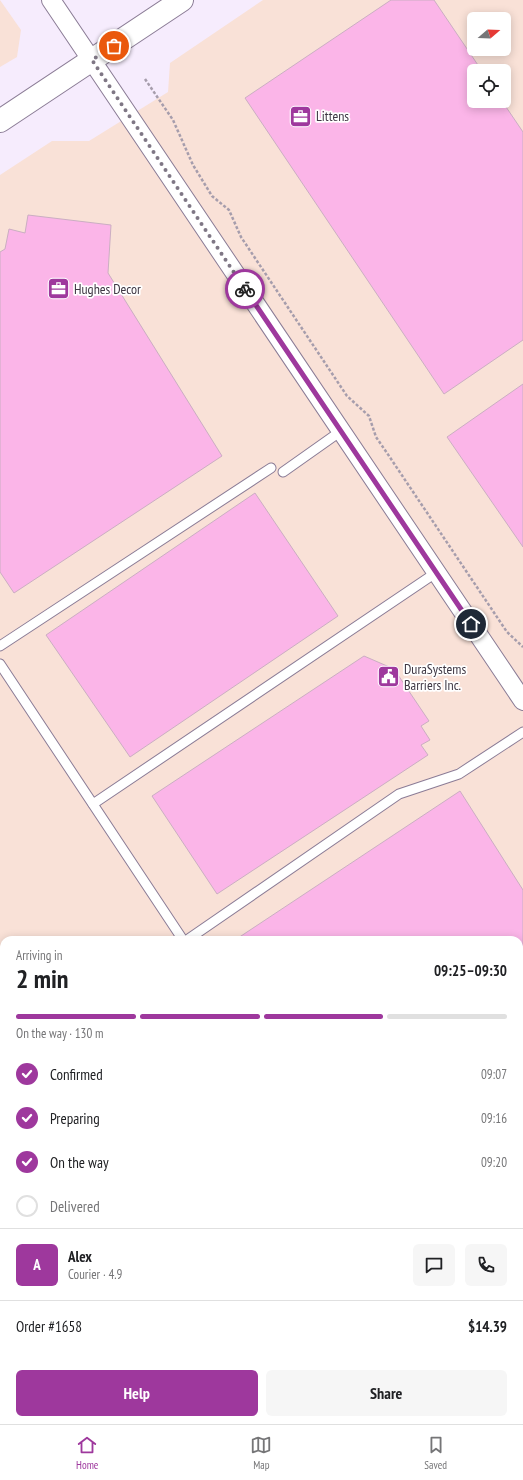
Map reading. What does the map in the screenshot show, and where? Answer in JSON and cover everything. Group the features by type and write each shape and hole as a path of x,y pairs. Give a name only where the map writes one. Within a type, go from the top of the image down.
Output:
{"street":[{"path":"51,0 523,701"},
{"path":"0,121 182,0"}],"lane":[{"path":"283,472 341,431"},
{"path":"0,646 271,468"},
{"path":"93,804 436,572"},
{"path":"0,664 180,936"},
{"path":"193,936 399,794 459,774 523,732"}],"path":[{"path":"145,78 173,120 193,165 212,196 228,210 241,237 347,396 369,416 376,437 395,466 507,632 523,647"}],"shaded area":[{"path":"0,0 21,30 17,57 0,67"},
{"path":"263,0 523,0 523,936 0,936 0,175 52,141 89,141 168,92 170,63"}],"building":[{"path":"391,0 434,0 467,49 467,56 472,56 477,64 467,64 467,108 507,108 523,132 523,340 444,394 245,98"},
{"path":"28,215 111,225 108,273 222,456 14,593 0,572 0,252 5,249 9,229 25,233"},
{"path":"523,384 523,547 447,437"},
{"path":"255,493 338,616 130,757 46,635"},
{"path":"364,656 394,669 429,721 421,726 430,740 421,745 428,755 217,894 152,796"},
{"path":"460,791 523,890 523,936 241,936"}],"way so far":[{"path":"114,46 92,60 245,289"}],"place":[{"name":"Littens","path":"300,116"},
{"name":"Hughes Decor","path":"59,289"},
{"name":"DuraSystems Barriers Inc.","path":"388,677"}],"route":[{"path":"245,289 471,624"}]}
